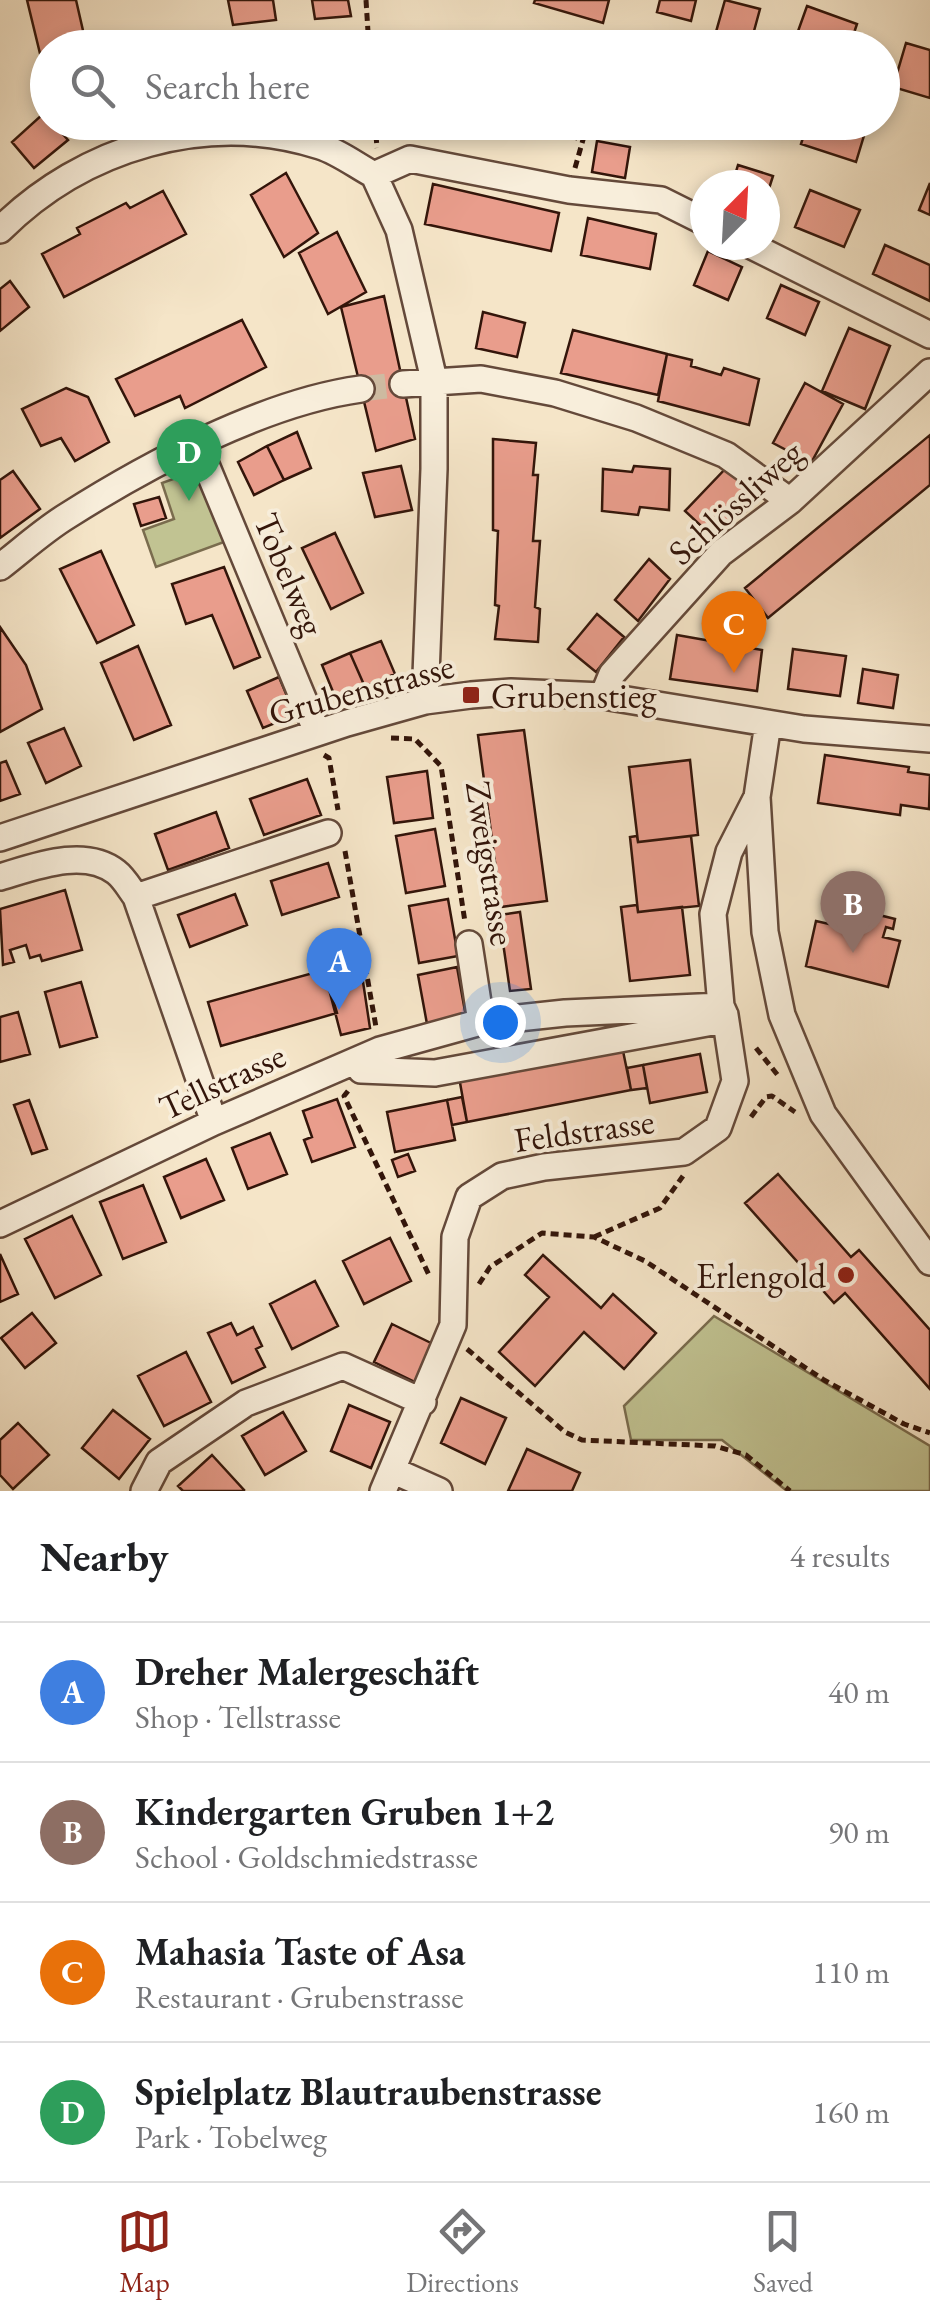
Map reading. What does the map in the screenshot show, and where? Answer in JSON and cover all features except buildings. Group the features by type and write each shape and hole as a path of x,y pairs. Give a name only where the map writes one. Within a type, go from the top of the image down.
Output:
{"street":[{"path":"0,230 21,209 74,172 161,140"},
{"path":"295,140 324,147 374,176 399,230 434,380 424,701"},
{"path":"374,176 410,159 568,190 661,200 690,214"},
{"path":"780,260 930,335"},
{"name":"Schlössliweg","path":"602,696 612,674 722,553 790,502 930,372"},
{"path":"404,384 481,379 554,393 636,418 726,455 790,502"},
{"path":"0,567 66,516 197,444 319,395 361,389"},
{"name":"Tobelweg","path":"197,444 318,732"},
{"name":"Grubenstrasse","path":"0,838 346,722 424,701 511,692 602,696 804,729 930,739"},
{"name":"Feldstrasse","path":"388,1481 451,1330 454,1237 469,1196 502,1176 544,1167 684,1152 718,1128 734,1081 713,914 729,852 756,797 768,723"},
{"path":"756,797 765,932 782,1015 823,1114 930,1262"},
{"path":"136,897 337,830"},
{"path":"0,877 48,863 84,860 115,871 136,897 214,1122"},
{"name":"Zweigstrasse","path":"468,944 481,1022"},
{"path":"361,1070 435,1073 718,1021 723,1010"},
{"name":"Tellstrasse","path":"0,1224 214,1122 380,1050 481,1022 566,1013 723,1010"},
{"path":"144,1491 159,1462 246,1403 343,1366 423,1402"},
{"path":"388,1481 440,1491"}],"path":[{"path":"366,0 368,30"},
{"path":"568,190 583,140"},
{"name":"Zweigstrasse","path":"346,722 362,737 415,739 441,766 468,944"},
{"path":"329,758 337,830 380,1050"},
{"path":"723,1010 734,1010 779,1078"},
{"path":"361,1070 344,1096 451,1330 565,1432 582,1440 715,1446 746,1454 790,1491"},
{"path":"451,1330 490,1267 542,1233 594,1237 645,1261 824,1380 904,1424 930,1433"}],"green space":[{"path":"198,470 224,542 156,567 143,530 174,519 162,483"},
{"path":"714,1316 930,1446 930,1491 787,1491 722,1440 631,1440 624,1406"}],"tunnel":[{"path":"361,389 403,384"}],"place":[{"name":"Spielplatz Blautraubenstrasse","path":"189,501"},
{"name":"Mahasia Taste of Asa","path":"734,673"},
{"name":"Grubenstieg","path":"471,695"},
{"name":"Kindergarten Gruben 1+2","path":"853,953"},
{"name":"Dreher Malergeschäft","path":"339,1010"},
{"name":"Erlengold","path":"846,1275"}]}
